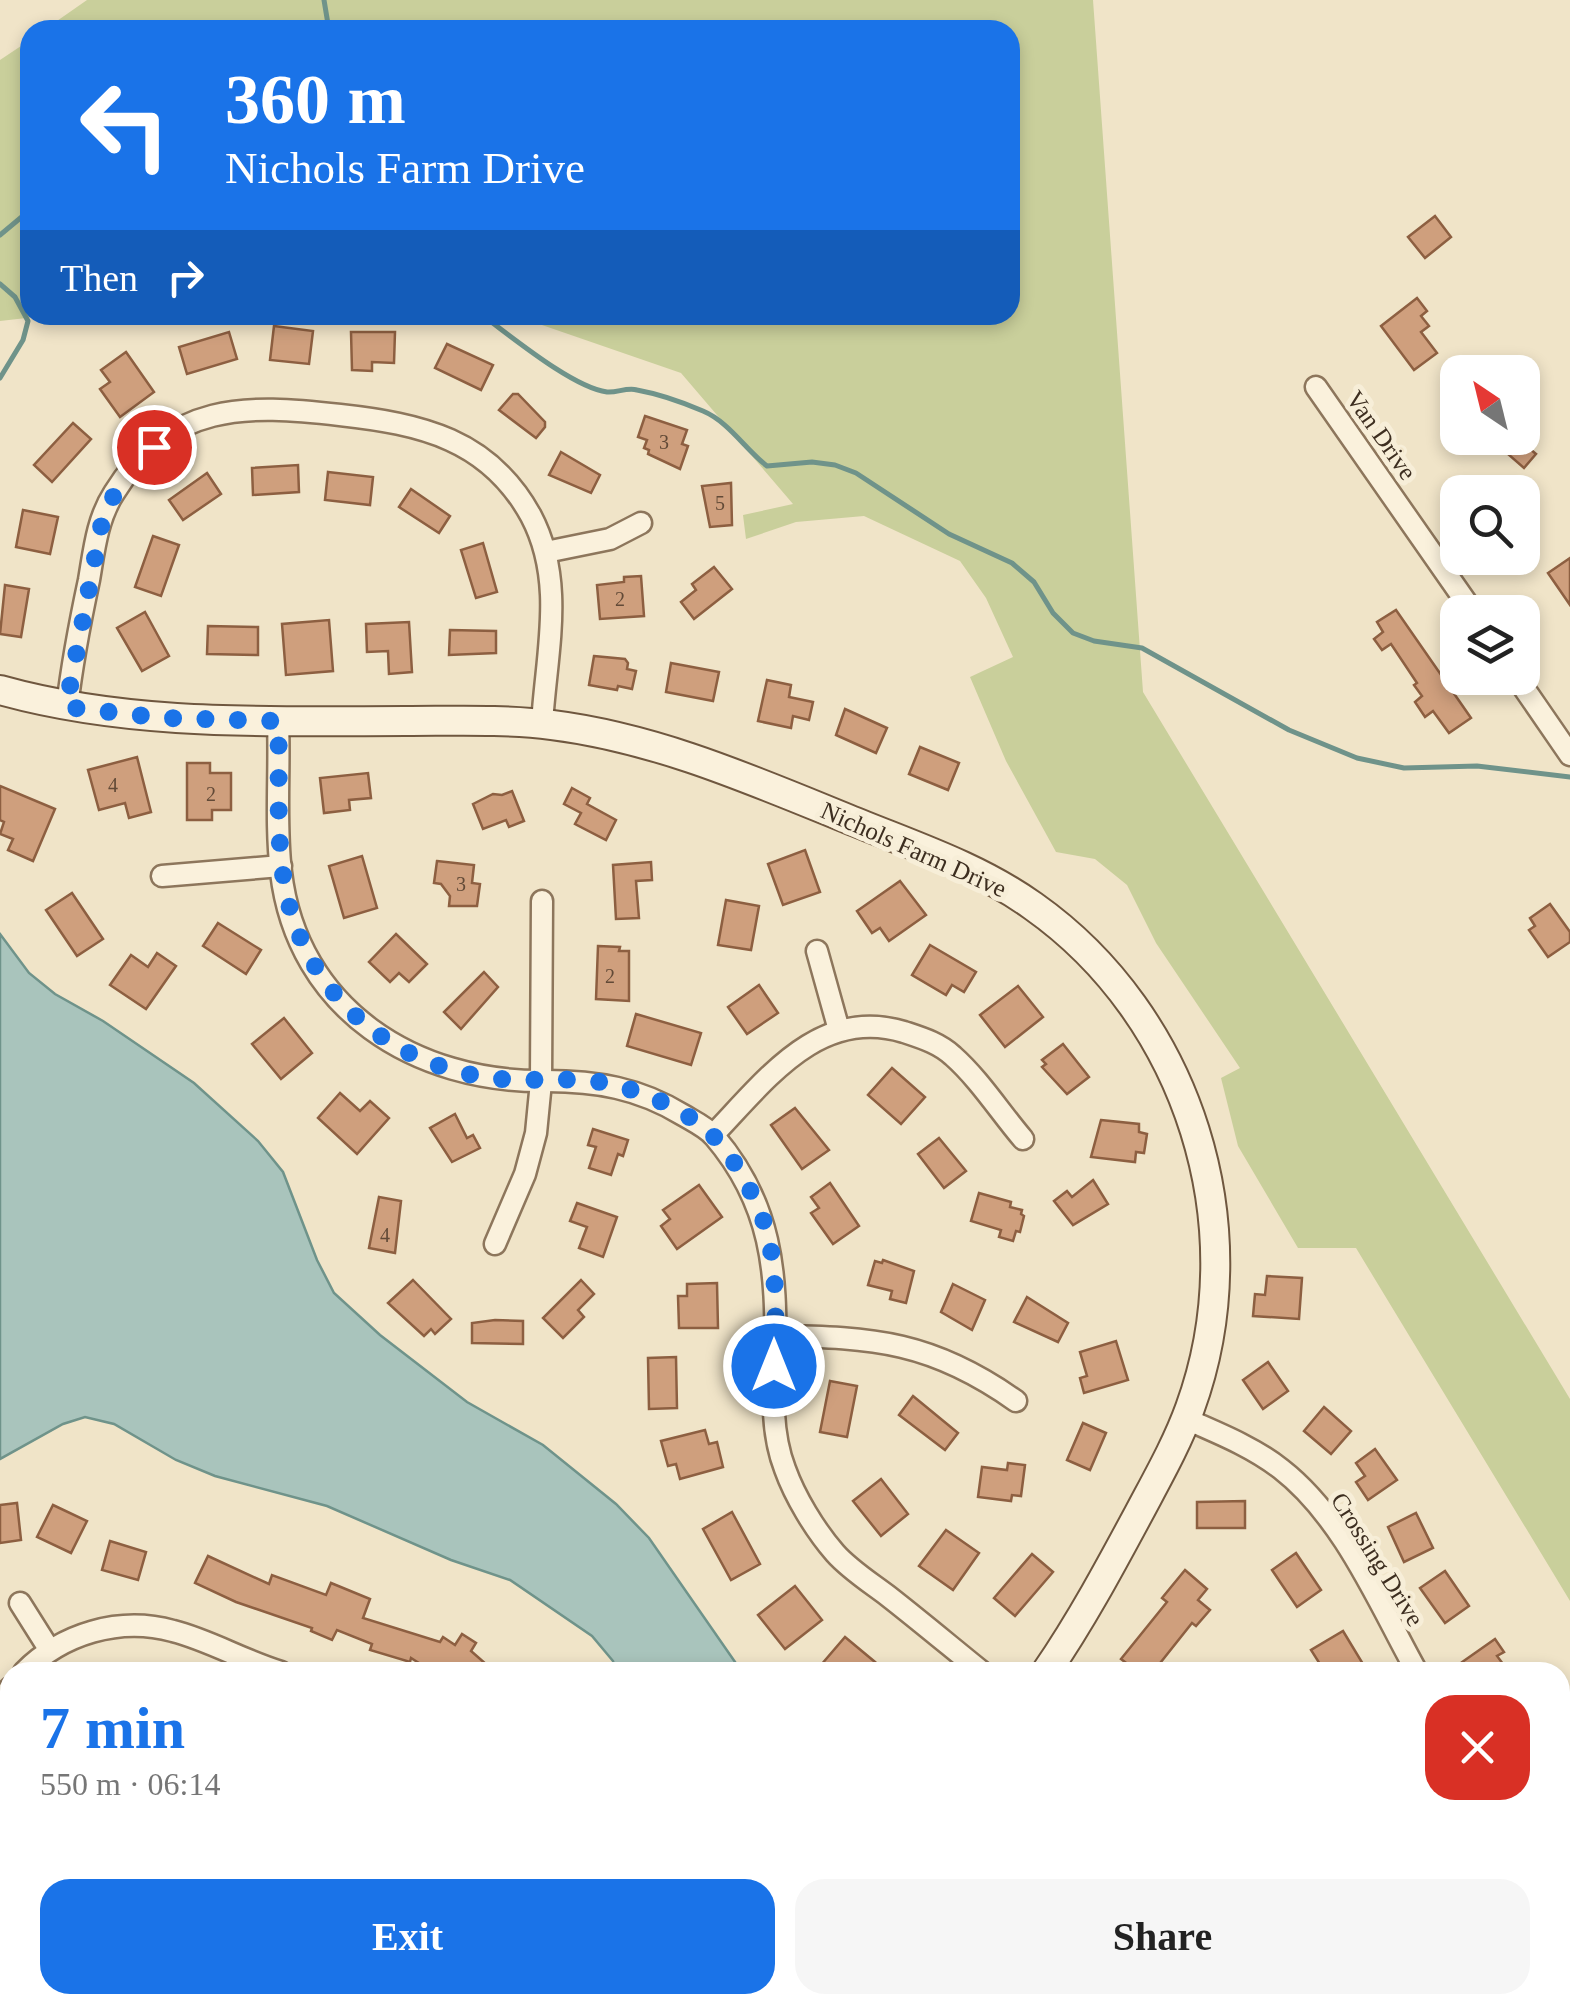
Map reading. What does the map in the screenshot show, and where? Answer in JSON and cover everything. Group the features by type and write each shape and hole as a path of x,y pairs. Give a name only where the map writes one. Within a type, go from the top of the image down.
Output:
{"street":[{"name":"Van Drive","path":"1316,386 1461,595"},
{"path":"66,707 99,529 111,496 154,447 186,426 234,410 280,408 396,421 435,432 473,451 497,471 530,514 546,552 553,593 542,724"},
{"path":"546,552 610,540 642,523"},
{"name":"Nichols Farm Drive","path":"0,690 66,707 182,719 542,724 640,742 711,764 971,869 1036,908 1086,948 1145,1022 1176,1076 1200,1147 1213,1216 1214,1293 1210,1328 1186,1419 1124,1540 1052,1662"},
{"path":"1530,695 1568,748"},
{"path":"278,721 281,866 288,902 307,952 336,996 388,1042 440,1067 479,1076 541,1082 577,1080 622,1088 662,1103 713,1135 750,1192 769,1240 774,1396 785,1470 835,1553 969,1662"},
{"path":"162,876 281,866"},
{"path":"495,1244 525,1174 536,1132 541,1082 542,901"},
{"path":"818,951 840,1030"},
{"path":"713,1135 785,1061 814,1040 859,1026 885,1028 938,1045 952,1056 1023,1139"},
{"path":"775,1336 860,1338 912,1348 964,1368 1016,1401"},
{"name":"Crossing Drive","path":"1186,1419 1250,1450 1302,1487 1343,1542 1411,1662"},
{"path":"20,1603 48,1649"},
{"path":"34,1662 48,1649 95,1630 149,1627 173,1630 249,1662"}],"green space":[{"path":"87,0 1093,0 1143,692 1570,1399 1570,1601 1356,1248 1298,1248 1238,1146 1221,1078 1240,1068 1156,943 1127,885 1095,859 1056,852 1006,761 970,677 1013,657 986,598 960,561 864,516 796,522 746,539 743,515 793,504 681,373 542,325 1020,325 1020,20 58,20"},
{"path":"20,47 20,319 0,321 0,60"}],"water":[{"path":"0,934 29,973 55,994 103,1021 194,1083 258,1141 283,1172 334,1293 380,1335 467,1402 543,1445 616,1504 649,1538 735,1662 613,1662 592,1636 510,1580 451,1560 327,1506 215,1476 176,1460 114,1424 85,1417 63,1424 0,1459"}],"building":[{"path":"1435,216 1451,237 1425,258 1408,237"},
{"path":"1417,298 1427,311 1421,316 1429,326 1421,332 1437,353 1414,370 1381,326"},
{"path":"274,326 313,331 309,364 270,360"},
{"path":"229,332 237,359 187,374 179,347"},
{"path":"351,332 395,332 394,363 372,362 372,371 352,370"},
{"path":"447,344 493,365 481,390 435,368"},
{"path":"126,352 154,392 120,417 100,389 110,382 101,370"},
{"path":"513,394 518,394 545,422 536,438 499,410"},
{"path":"645,416 687,430 682,444 688,446 680,469 648,454 649,450 644,448 647,440 638,437"},
{"path":"73,423 91,439 52,482 34,465"},
{"path":"561,452 600,475 591,493 549,475"},
{"path":"1509,455 1535,455 1524,468"},
{"path":"298,465 299,492 253,495 252,468"},
{"path":"328,472 373,477 370,505 325,500"},
{"path":"207,473 221,494 183,520 169,500"},
{"path":"731,483 732,525 710,527 702,486"},
{"path":"411,489 450,516 439,533 399,507"},
{"path":"23,510 58,517 50,554 16,547"},
{"path":"153,536 179,545 161,596 135,587"},
{"path":"483,543 497,592 476,598 461,550"},
{"path":"1570,558 1570,605 1548,573"},
{"path":"714,567 732,589 694,619 681,602 696,590 692,584"},
{"path":"641,576 644,616 600,619 597,585"},
{"path":"5,585 29,589 21,637 0,634"},
{"path":"1396,610 1440,673 1440,695 1455,695 1471,718 1449,733 1433,711 1425,717 1415,702 1422,696 1414,685 1417,683 1391,644 1382,650 1374,639 1383,632 1377,622"},
{"path":"145,612 169,656 142,671 117,628"},
{"path":"329,620 333,671 286,675 282,624"},
{"path":"409,622 412,672 389,674 388,651 367,652 366,624"},
{"path":"208,626 258,627 258,655 207,654"},
{"path":"450,630 496,631 496,653 449,655"},
{"path":"594,656 625,659 627,669 636,671 632,689 589,685"},
{"path":"671,663 719,672 713,701 666,692"},
{"path":"767,680 791,685 789,697 813,702 809,720 793,716 791,728 758,721"},
{"path":"845,709 887,728 876,753 836,735"},
{"path":"920,747 959,763 948,790 909,774"},
{"path":"137,757 151,812 129,818 125,803 99,810 88,770"},
{"path":"187,763 210,763 210,773 231,773 231,810 212,810 212,820 187,820"},
{"path":"368,773 371,798 349,800 350,810 324,813 320,778"},
{"path":"0,786 55,809 33,861 8,850 13,839 0,834 4,822 0,820"},
{"path":"572,788 590,798 587,804 616,820 606,840 575,824 581,813 564,804"},
{"path":"512,791 524,821 509,827 506,820 483,829 473,804 493,794"},
{"path":"805,850 820,892 783,905 768,864"},
{"path":"362,856 377,908 344,918 329,866"},
{"path":"437,861 474,865 472,883 480,884 477,906 449,906 450,896 441,884 434,883"},
{"path":"651,862 652,880 636,881 639,918 616,919 613,865"},
{"path":"900,881 926,915 889,941 880,928 872,933 857,911"},
{"path":"72,893 103,939 77,956 46,910"},
{"path":"726,900 759,906 751,950 718,945"},
{"path":"1550,904 1570,932 1570,942 1548,957 1529,930 1535,926 1530,918"},
{"path":"218,923 261,950 246,974 203,946"},
{"path":"396,934 427,964 409,982 399,973 390,982 369,962"},
{"path":"930,945 976,972 964,992 952,985 946,995 912,975"},
{"path":"598,946 629,951 629,1001 596,999"},
{"path":"157,953 176,966 146,1009 110,985 131,955 148,967"},
{"path":"484,972 498,987 461,1029 444,1012"},
{"path":"759,985 778,1013 747,1034 728,1007"},
{"path":"1018,986 1043,1017 1005,1047 980,1015"},
{"path":"636,1014 701,1033 691,1065 627,1046"},
{"path":"284,1018 312,1053 281,1079 252,1044"},
{"path":"1063,1044 1089,1077 1067,1094 1042,1067 1046,1064 1042,1060"},
{"path":"892,1068 925,1097 901,1124 868,1095"},
{"path":"340,1093 360,1111 370,1101 389,1118 357,1154 318,1118"},
{"path":"795,1108 829,1150 802,1169 771,1125"},
{"path":"455,1114 467,1138 473,1135 480,1148 452,1162 430,1128"},
{"path":"1101,1120 1139,1124 1139,1132 1147,1134 1144,1153 1136,1152 1135,1162 1091,1157"},
{"path":"593,1129 628,1140 611,1175 589,1168 596,1147 588,1145"},
{"path":"939,1138 966,1171 944,1188 918,1154"},
{"path":"1093,1180 1108,1204 1073,1225 1054,1201 1067,1191 1072,1197"},
{"path":"830,1183 859,1226 833,1244 811,1213 819,1208 811,1197"},
{"path":"699,1185 722,1217 677,1249 661,1226 670,1219 663,1210"},
{"path":"979,1193 1011,1202 1010,1207 1022,1210 1020,1232 1016,1231 1013,1241 999,1237 1001,1230 971,1221"},
{"path":"379,1197 401,1201 395,1253 369,1248"},
{"path":"577,1203 617,1217 603,1257 579,1248 587,1227 570,1221"},
{"path":"875,1261 914,1271 906,1303 890,1299 892,1291 868,1285"},
{"path":"1267,1276 1302,1278 1299,1319 1253,1316 1255,1294 1265,1295"},
{"path":"413,1280 451,1319 435,1334 431,1329 424,1336 388,1303"},
{"path":"581,1280 594,1294 578,1310 584,1317 563,1338 543,1318"},
{"path":"717,1283 718,1328 679,1328 678,1296 687,1296 687,1284"},
{"path":"953,1284 985,1300 972,1330 941,1312"},
{"path":"1027,1297 1068,1323 1058,1342 1014,1322"},
{"path":"523,1321 523,1344 472,1343 472,1323"},
{"path":"1116,1341 1128,1380 1084,1393 1080,1378 1087,1376 1080,1352"},
{"path":"676,1357 677,1408 649,1409 648,1358"},
{"path":"1268,1362 1288,1391 1263,1409 1243,1380"},
{"path":"830,1381 857,1386 847,1437 820,1432"},
{"path":"913,1396 958,1433 945,1450 899,1415"},
{"path":"1324,1407 1351,1431 1331,1454 1304,1431"},
{"path":"1083,1423 1106,1433 1090,1470 1067,1460"},
{"path":"705,1430 709,1444 717,1442 723,1467 680,1479 676,1464 668,1466 661,1441"},
{"path":"1375,1449 1397,1480 1368,1500 1356,1482 1365,1476 1356,1463"},
{"path":"1008,1463 1025,1465 1021,1496 1012,1495 1011,1501 978,1497 982,1467 1007,1470"},
{"path":"881,1479 908,1514 881,1536 853,1501"},
{"path":"1245,1501 1245,1528 1197,1528 1197,1502"},
{"path":"17,1503 21,1540 0,1543 0,1505"},
{"path":"53,1505 87,1521 71,1553 37,1537"},
{"path":"732,1512 760,1564 731,1580 703,1529"},
{"path":"1416,1513 1433,1548 1404,1562 1388,1527"},
{"path":"946,1530 979,1553 953,1590 919,1566"},
{"path":"110,1541 146,1552 138,1580 102,1570"},
{"path":"1296,1553 1321,1590 1297,1607 1272,1570"},
{"path":"1032,1554 1053,1572 1015,1616 994,1598"},
{"path":"208,1556 269,1584 272,1575 326,1595 331,1583 370,1599 363,1618 440,1642 443,1637 455,1645 462,1634 476,1643 471,1651 484,1662 417,1662 411,1658 410,1662 370,1650 372,1644 337,1630 332,1640 311,1631 312,1628 236,1602 195,1583"},
{"path":"1185,1570 1207,1589 1198,1600 1210,1610 1196,1626 1192,1623 1161,1662 1125,1662 1121,1659 1167,1602 1162,1598"},
{"path":"1445,1571 1469,1606 1445,1623 1420,1588"},
{"path":"795,1586 822,1620 785,1649 758,1615"},
{"path":"1343,1631 1362,1662 1319,1662 1311,1650"},
{"path":"845,1637 875,1662 824,1662"},
{"path":"1495,1639 1504,1652 1497,1656 1502,1662 1462,1662"}],"waterway":[{"path":"324,0 327,20"},
{"path":"0,235 20,218"},
{"path":"0,284 20,306"},
{"path":"0,378 23,340 27,325"},
{"path":"495,325 542,360 593,388 645,392 703,411 729,429 767,466 812,462 856,473 949,534 1012,563 1034,582 1053,613 1073,633 1094,641 1142,648 1289,730 1357,758 1404,768 1477,766 1570,777"}],"route":[{"path":"154,447 124,479 104,512 66,707 164,718 278,721 281,874 296,928 336,996 388,1042 440,1067 479,1076 541,1082 600,1082 651,1098 713,1135 750,1192 769,1240 773,1264 774,1366"}]}
